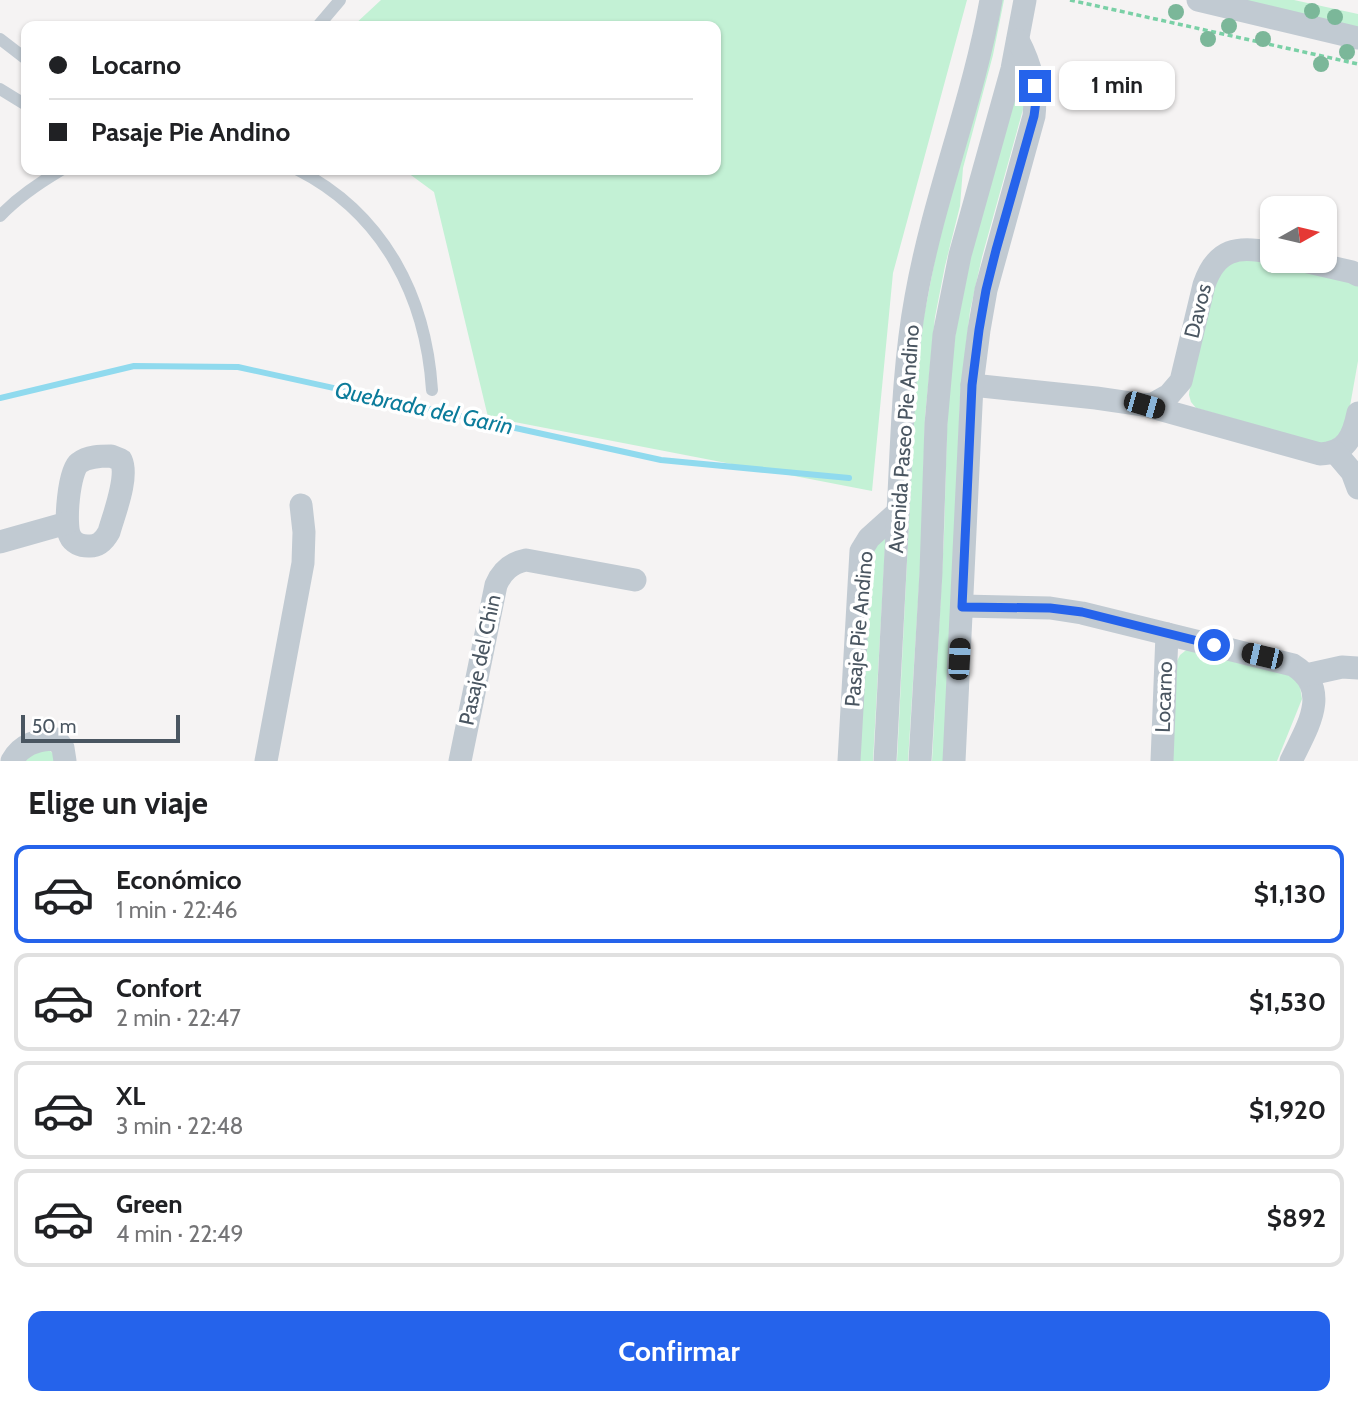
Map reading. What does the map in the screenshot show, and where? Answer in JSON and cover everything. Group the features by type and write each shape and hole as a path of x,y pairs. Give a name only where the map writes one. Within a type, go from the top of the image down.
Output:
{"street":[{"name":"Avenida Paseo Pie Andino","path":"884,761 907,350 925,251 981,50 991,0"},
{"name":"Avenida Paseo Pie Andino","path":"920,761 936,424 944,335 960,255 1018,40 1025,0"},
{"path":"1199,0 1358,38"},
{"path":"954,761 972,385 986,290 1036,101 1033,74 1018,40"},
{"name":"Davos","path":"1181,381 1207,274 1221,257 1237,250 1260,250"},
{"path":"1337,269 1358,275"},
{"path":"1144,405 1153,404 1169,396 1181,381"},
{"path":"1181,381 1184,401 1204,422"},
{"path":"972,385 1144,405 1311,453 1328,454 1343,447 1349,440 1358,413"},
{"path":"1335,452 1352,472 1358,488"},
{"path":"266,761 303,563 301,505"},
{"name":"Pasaje Pie Andino","path":"849,761 861,551 869,538 898,512"},
{"path":"0,542 67,523"},
{"name":"Pasaje del Chin","path":"460,761 496,585 504,571 517,562 534,561 635,580"},
{"name":"Locarno","path":"962,607 1050,608 1082,612 1285,662 1306,675"},
{"name":"Locarno","path":"1161,761 1167,634"},
{"path":"1291,761 1313,714 1315,703 1311,683 1306,675 1342,667 1358,668"},
{"path":"12,761 16,754 29,744 42,739 57,739 63,748 65,761"}],"lane":[{"path":"322,21 340,0"},
{"path":"0,39 21,55"},
{"path":"0,89 21,102"},
{"path":"0,216 22,195 53,175"},
{"path":"306,175 356,211 392,255 417,306 425,333 432,390"}],"path":[{"path":"1070,0 1358,64"}],"green space":[{"path":"381,0 967,0 893,273 872,491 488,417 434,192 411,175 721,175 721,21 358,21"},
{"path":"1001,0 1004,0 993,55 963,168 960,206 935,317 925,417 921,554 908,761 897,761 910,501 912,403 924,316 940,233"},
{"path":"1229,0 1294,0 1358,14 1358,29"},
{"path":"1020,76 1027,95 982,257 970,311 960,398 954,573 943,761 932,761 944,535 948,395 956,329 965,278"},
{"path":"1260,259 1260,273 1319,273 1358,285 1358,361 1347,423 1330,442 1322,444 1196,408 1191,402 1189,395 1210,300 1225,267 1234,260"},
{"path":"886,531 873,761 856,761 867,557"},
{"path":"1190,647 1293,676 1300,687 1302,699 1277,761 1172,761 1177,661"},
{"path":"41,749 49,750 56,756 57,761 20,761"}],"waterway":[{"name":"Quebrada del Garin","path":"0,398 134,366 238,367 661,460 849,478"}],"route":[{"path":"1035,86 1034,116 996,250 979,330 972,385 962,607 1050,608 1082,612 1214,645"}]}
